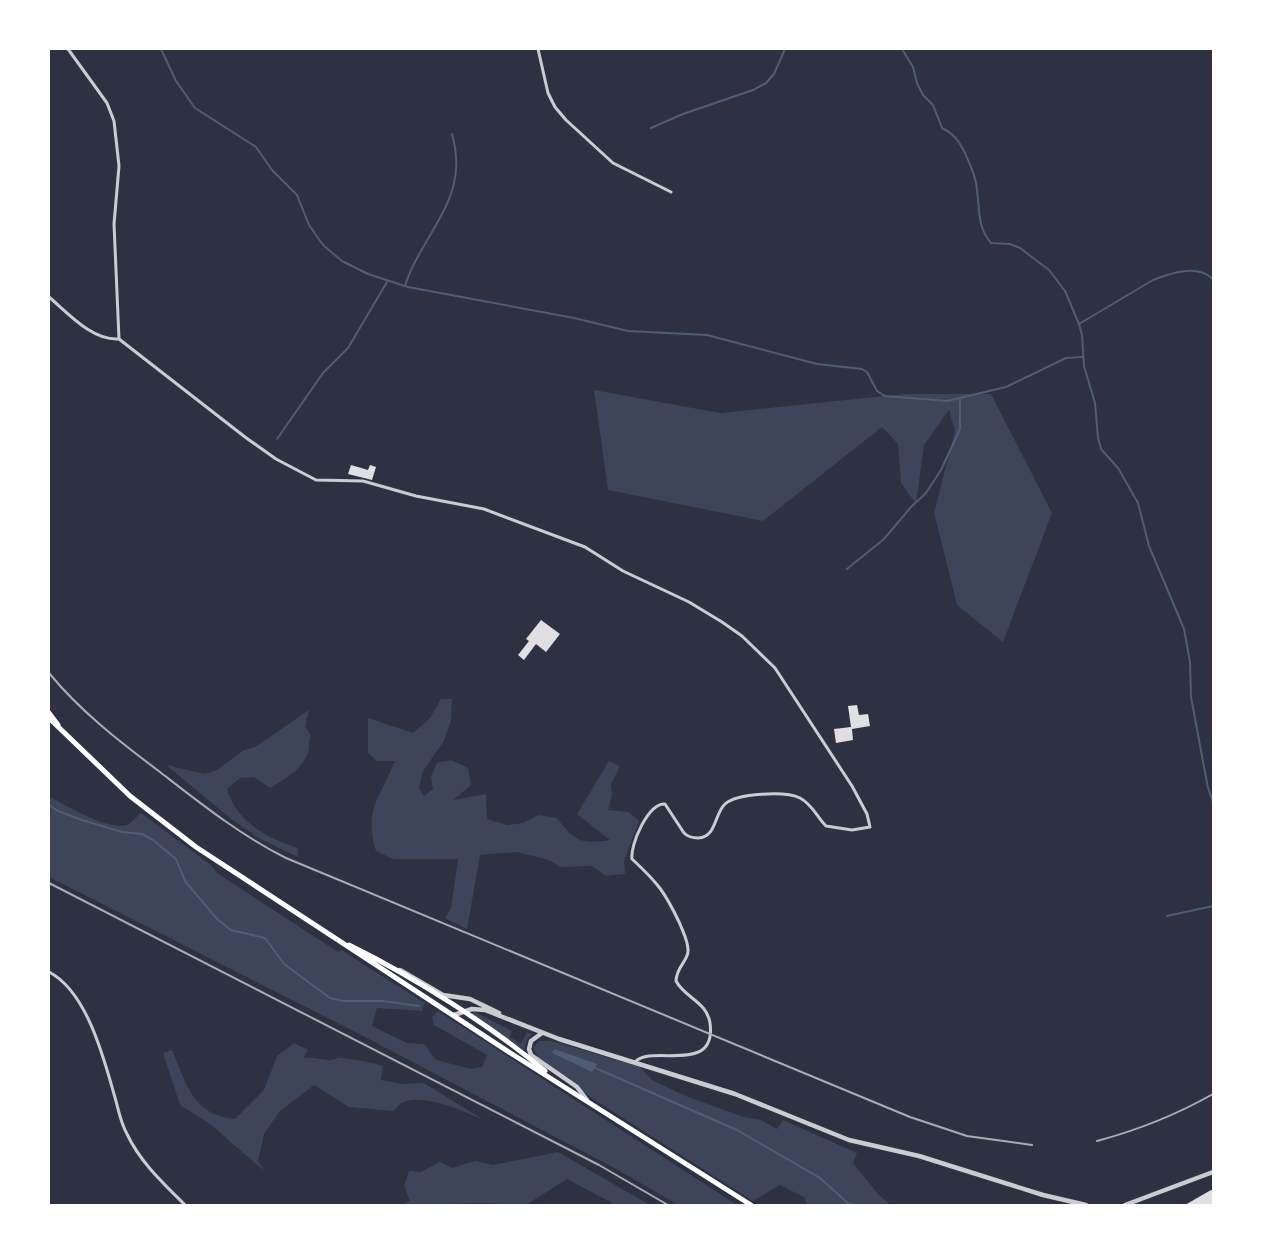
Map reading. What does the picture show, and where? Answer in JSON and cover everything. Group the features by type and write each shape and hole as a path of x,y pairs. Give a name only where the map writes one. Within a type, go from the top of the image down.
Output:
{"main road":[{"path":"49,713 59,727"},
{"path":"49,718 102,771 174,832 454,1015 751,1205"},
{"path":"337,939 388,965 456,1008 523,1053 557,1081"}],"street":[{"path":"68,49 107,103 114,121 119,166 114,224 119,338"},
{"path":"538,49 548,93 555,107 566,120 613,163 671,192"},
{"path":"49,297 90,331 105,338 119,338 245,437 296,471 316,480 364,481 416,496 471,505 585,546 623,571 689,602 722,622 742,636 775,668 852,786 867,814 870,826 852,830 826,826 806,802 789,795 760,795 732,800 725,804 707,835 700,838 688,837 665,804 659,805 653,810 642,824 631,852 632,859 666,894 686,938 688,950 687,956 676,974 676,981 706,1011 711,1028 706,1044 694,1053 675,1057 646,1056 636,1062"},
{"path":"388,965 412,975 446,996 474,1000 525,1026"},
{"path":"49,972 70,986 80,1002 111,1082 125,1130 136,1150 185,1205"},
{"path":"454,1015 456,1008 464,998"},
{"path":"454,1015 474,1008 482,1010 542,1033 735,1094 849,1140 918,1156 1034,1192 1086,1205"},
{"path":"542,1033 531,1041 529,1049 531,1055 577,1087 587,1100"},
{"path":"1125,1205 1213,1172"}],"shaded area":[{"path":"594,390 720,413 904,394 991,394 1052,513 1003,642 957,605 934,513 955,432 949,410 924,445 916,504 901,483 898,444 882,427 763,521 608,490"},
{"path":"441,699 452,699 451,720 444,741 423,771 419,788 424,796 433,789 431,777 437,763 451,760 468,768 471,785 453,800 486,794 487,819 507,825 523,823 538,815 557,818 579,840 592,842 610,840 577,814 609,761 620,766 611,784 612,795 608,810 629,812 639,821 624,861 625,874 606,876 592,866 560,867 549,860 517,852 480,855 467,929 445,918 451,908 458,859 393,859 376,851 372,825 375,804 395,761 377,761 368,753 368,718 413,733 430,718"},
{"path":"309,710 305,727 311,735 309,750 298,768 288,777 270,788 254,777 240,778 227,789 238,811 246,820 265,834 298,848 298,857 258,838 230,818 166,765 205,774 217,770 244,750 255,747"},
{"path":"49,796 88,817 111,825 121,826 129,824 141,813 211,865 217,873 338,952 341,950 425,1003 422,1011 377,1008 372,1026 407,1043 424,1044 436,1060 471,1069 482,1067 487,1055 434,1025 432,1017 438,1011 737,1205 678,1205 618,1170 363,1036 49,877"},
{"path":"475,1012 512,1031 510,1037 521,1044 527,1032 533,1034 527,1039 524,1050 469,1014"},
{"path":"539,1041 552,1041 640,1067 652,1080 688,1097 744,1117 761,1120 777,1129 783,1120 857,1153 853,1163 879,1195 891,1205 807,1205 804,1197 780,1185 753,1201 590,1097 538,1057 533,1047"},
{"path":"294,1043 308,1050 303,1058 329,1060 343,1058 383,1066 381,1080 403,1084 424,1083 482,1119 442,1104 420,1100 410,1100 402,1103 394,1111 349,1107 314,1085 280,1111 264,1134 258,1161 264,1171 210,1124 180,1105 163,1053 172,1050 187,1086 200,1105 209,1112 221,1117 235,1119 264,1090 277,1056"},
{"path":"554,1049 597,1064 592,1072 552,1053"},
{"path":"558,1152 650,1205 612,1205 612,1203 567,1179 526,1205 485,1203 401,1205 410,1201 404,1186 409,1171 421,1172 440,1162 452,1168 475,1161 493,1165"}],"building":[{"path":"351,465 368,470 370,465 376,467 372,480 348,474"},
{"path":"541,620 560,634 546,652 536,644 524,660 518,655 529,641 526,639"},
{"path":"857,705 859,715 868,714 870,726 852,729 853,740 836,743 834,729 851,727 848,706"},
{"path":"1211,1190 1213,1191 1213,1205 1185,1205"}],"waterway":[{"path":"161,49 176,81 195,108 256,147 272,170 297,195 309,225 323,245 342,261 368,274 408,287 574,318 628,331 707,335 817,364 862,369 867,372 877,391 885,396 947,401 1006,387 1066,358 1082,357"},
{"path":"651,128 683,114 753,90 766,83 774,74 785,49"},
{"path":"902,49 913,67 917,83 923,95 933,105 942,128 956,138 965,153 973,171 979,215 986,236 991,243 1010,244 1020,248 1049,270 1065,291 1079,324 1082,335 1084,366 1095,403 1098,438 1101,449 1118,468 1138,503 1149,546 1184,629 1190,662 1191,697 1208,788 1213,802"},
{"path":"405,286 418,257 442,214 454,184 456,160 452,134"},
{"path":"1079,324 1160,277 1192,271 1207,274 1213,279"},
{"path":"277,439 323,373 348,348 387,282"},
{"path":"847,569 884,539 911,507 926,493 941,470 960,429 960,399"},
{"path":"49,805 58,811 82,820 122,832 142,834 153,840 176,859 185,881 217,919 231,930 265,938 284,964 330,998 342,1001 383,1001 419,1006"},
{"path":"1167,916 1213,906"},
{"path":"593,1067 737,1130 820,1178 850,1205"}],"railway":[{"path":"49,673 87,713 130,749 221,818 286,858 910,1117 967,1136 1032,1145"},
{"path":"49,883 599,1165 668,1205"},
{"path":"1097,1141 1156,1121 1185,1109 1213,1094"}]}
